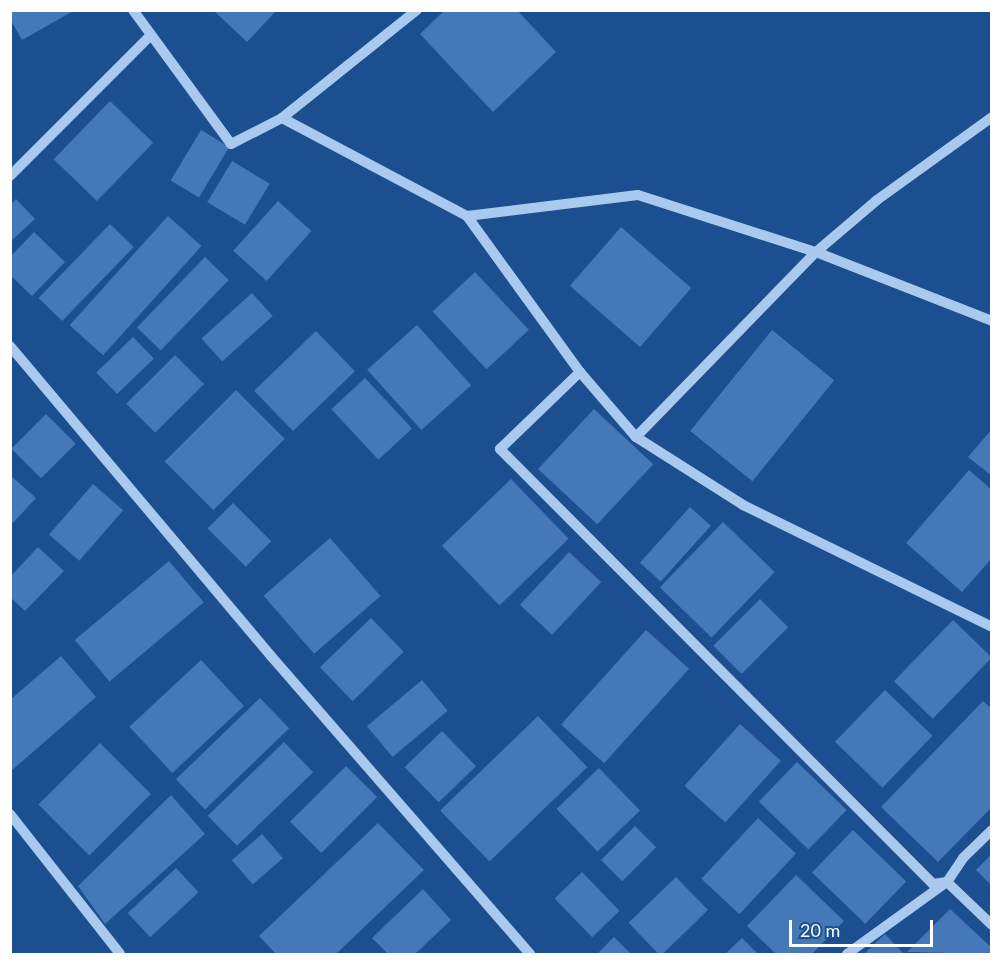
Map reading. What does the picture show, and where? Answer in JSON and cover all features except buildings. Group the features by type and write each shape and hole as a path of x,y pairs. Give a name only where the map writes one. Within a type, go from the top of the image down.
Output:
{"street":[{"path":"133,10 231,144 282,118 417,10"},
{"path":"10,176 151,35"},
{"path":"636,437 816,252 877,200 992,117"},
{"path":"282,118 467,216 580,372 636,437 743,505 992,627"},
{"path":"467,216 638,195 816,252 992,321"},
{"path":"10,346 271,656 530,954"},
{"path":"580,372 500,449 933,884 947,882"},
{"path":"10,814 120,954"},
{"path":"847,954 947,882 963,858 992,830"},
{"path":"947,882 992,925"}]}
